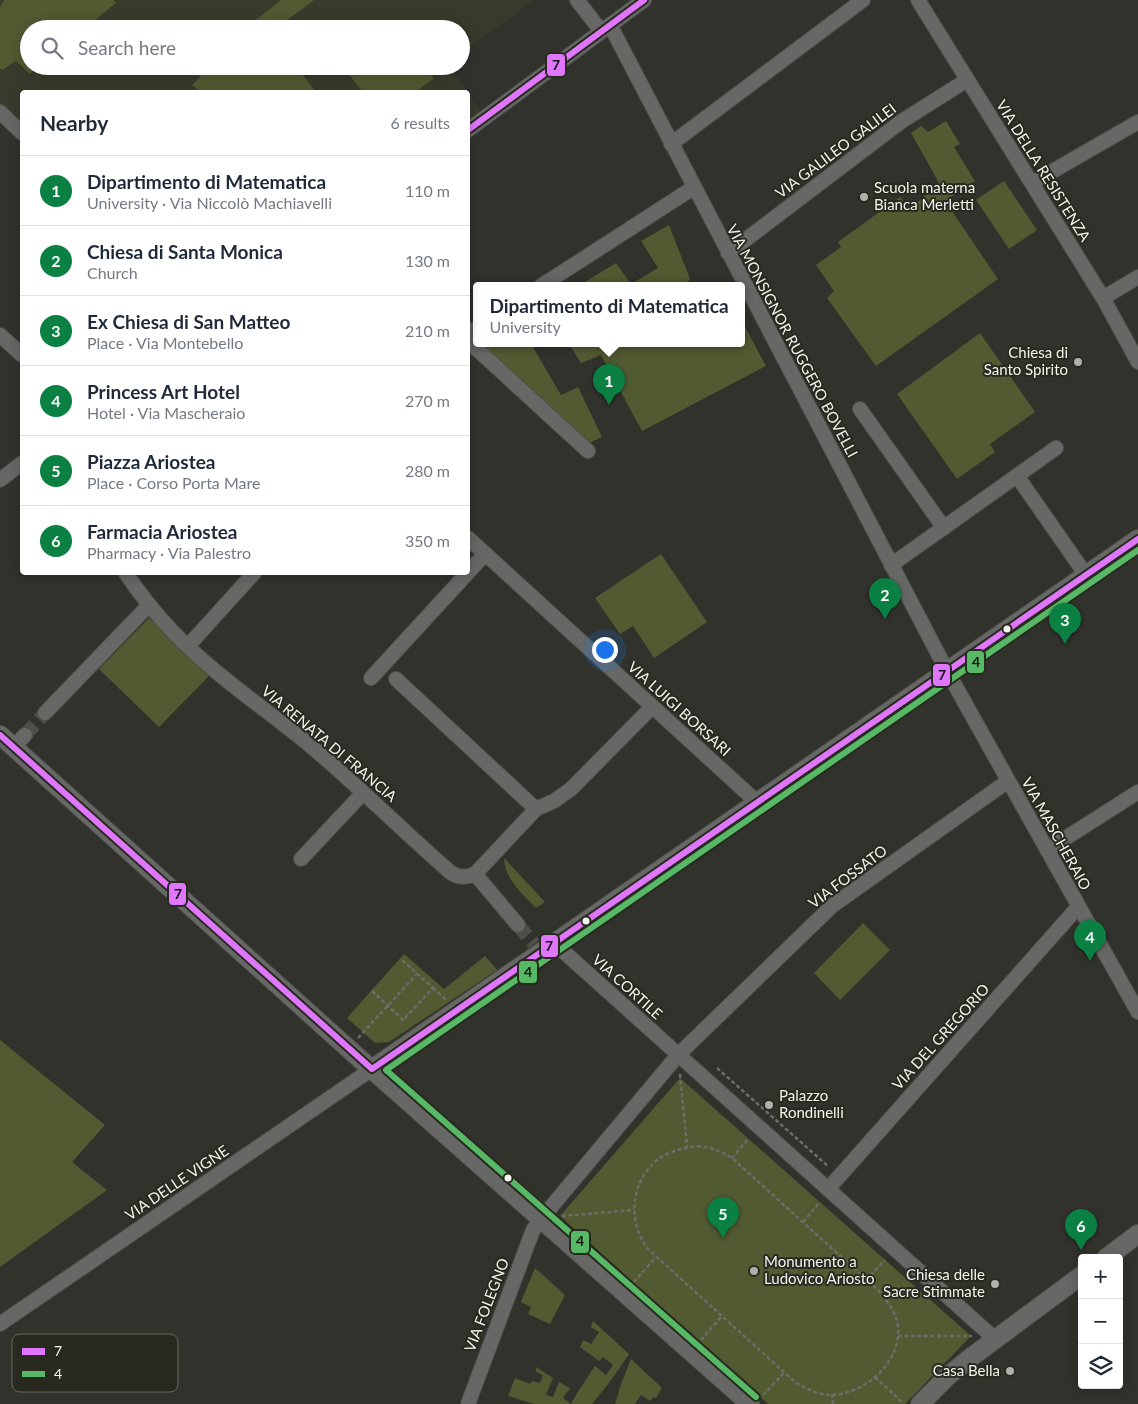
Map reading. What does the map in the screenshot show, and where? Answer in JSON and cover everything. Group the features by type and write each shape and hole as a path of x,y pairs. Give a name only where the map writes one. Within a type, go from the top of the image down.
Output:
{"street":[{"name":"VIA MONSIGNOR RUGGERO BOVELLI","path":"577,0 606,28 671,144 743,282"},
{"path":"470,129 644,0"},
{"path":"671,144 863,0"},
{"name":"VIA DELLA RESISTENZA","path":"918,0 1103,298 1138,362"},
{"name":"VIA GALILEO GALILEI","path":"728,253 902,121 967,80"},
{"path":"0,112 20,131"},
{"path":"1032,183 1138,122"},
{"path":"547,282 693,188"},
{"path":"1103,298 1138,277"},
{"name":"VIA MONSIGNOR RUGGERO BOVELLI","path":"745,286 947,671"},
{"path":"0,334 20,353"},
{"path":"475,347 588,451"},
{"path":"860,409 944,528"},
{"path":"891,565 1056,448"},
{"path":"0,480 20,465"},
{"path":"1017,476 1086,575"},
{"path":"372,1069 543,946 758,803 1138,539"},
{"name":"VIA LUIGI BORSARI","path":"470,540 758,803"},
{"path":"470,570 485,554"},
{"name":"VIA RENATA DI FRANCIA","path":"127,575 149,605 173,632 217,672 312,747 450,872 464,877 475,874"},
{"path":"188,646 252,575"},
{"path":"371,678 466,575"},
{"path":"44,713 149,605"},
{"name":"VIA MASCHERAIO","path":"947,671 1138,1012"},
{"path":"396,679 536,809"},
{"path":"518,925 475,874 536,809 554,801 571,789 652,707"},
{"path":"0,735 20,741 372,1069 541,1219 756,1401"},
{"name":"VIA FOSSATO","path":"541,1219 678,1055 832,906 1008,781"},
{"path":"301,859 363,792"},
{"path":"1047,850 1138,792"},
{"name":"VIA DEL GREGORIO","path":"828,1189 1078,907"},
{"name":"VIA CORTILE","path":"543,946 678,1055 994,1338"},
{"name":"VIA DELLE VIGNE","path":"0,1324 372,1069"},
{"name":"VIA FOLEGNO","path":"468,1404 533,1230 541,1219"},
{"path":"1111,1254 1138,1234"},
{"path":"920,1404 959,1366 994,1338 1078,1279"}],"path":[{"path":"372,991 403,1020 433,988 402,960"},
{"path":"349,1048 417,974"},
{"path":"678,1055 687,1147"},
{"path":"712,1064 834,1171"},
{"path":"732,1158 748,1139"},
{"path":"697,1146 709,1146 732,1158 879,1291 889,1304 898,1326 896,1349 875,1377 861,1387 846,1393 827,1395 812,1392 796,1383 642,1243 637,1230 634,1201 647,1170 657,1160 682,1148 697,1146"},
{"path":"803,1222 820,1202"},
{"path":"541,1219 634,1210"},
{"path":"634,1282 656,1257"},
{"path":"866,1280 885,1260"},
{"path":"699,1342 722,1316"},
{"path":"898,1336 994,1338"},
{"path":"756,1401 784,1373"},
{"path":"875,1377 904,1404"},
{"path":"832,1394 833,1404"}],"shaded area":[{"path":"0,0 534,0 470,47 470,20 20,20 20,75 455,75 466,90 20,90 20,124 0,106"},
{"path":"470,96 484,117 470,128"}],"green space":[{"path":"4,0 114,0 116,3 95,20 20,20 20,65 16,61 2,70 0,68 0,7"},
{"path":"281,0 314,0 287,20 255,20"},
{"path":"199,75 303,75 314,90 198,90 192,85 200,77"},
{"path":"349,75 432,75 434,78 418,90 361,90"},
{"path":"946,121 960,144 954,147 975,181 945,201 998,279 876,366 827,298 834,291 816,265 841,247 838,242 900,197 910,209 939,183 911,133 921,126 928,132"},
{"path":"1004,181 1037,230 1009,249 976,200"},
{"path":"669,225 690,279 688,282 634,282 658,268 641,241"},
{"path":"616,263 630,282 585,282"},
{"path":"745,327 766,366 642,431 601,355 581,363 571,347 700,347 745,347"},
{"path":"980,333 1035,412 990,444 995,452 957,479 897,394"},
{"path":"480,347 533,347 561,395 578,387 602,437 587,444"},
{"path":"661,554 707,622 654,658 633,626 620,634 595,598"},
{"path":"149,618 209,676 159,727 99,669"},
{"path":"504,858 545,902 536,908 520,891 507,873"},
{"path":"863,923 890,950 840,1000 814,973"},
{"path":"404,954 444,989 485,956 497,970 389,1042 375,1043 347,1018"},
{"path":"0,1040 105,1125 72,1162 107,1190 0,1267"},
{"path":"680,1078 971,1336 905,1404 768,1404 560,1216"},
{"path":"535,1268 565,1295 550,1324 528,1314 531,1307 521,1302"},
{"path":"593,1321 629,1354 592,1404 571,1404 595,1366 606,1375 613,1365 603,1357 599,1361 580,1347 583,1340 591,1344 599,1332 591,1327"},
{"path":"631,1359 662,1388 656,1398 653,1397 650,1401 641,1395 635,1404 615,1404 621,1384"},
{"path":"536,1367 553,1378 546,1395 553,1397 559,1382 570,1388 563,1398 571,1404 534,1404 508,1396 515,1378 530,1384 532,1381 540,1383 543,1375 536,1372"}],"tunnel":[{"path":"25,735 45,713"},
{"path":"518,925 534,944"}],"transit line":[{"name":"7","path":"470,129 644,0"},
{"name":"7","path":"0,735 372,1069 1138,539"},
{"name":"4","path":"756,1397 386,1070 1138,550"}],"place":[{"name":"Scuola materna Bianca Merletti","path":"864,197"},
{"name":"Chiesa di Santo Spirito","path":"1078,362"},
{"name":"Dipartimento di Matematica","path":"609,405"},
{"name":"Chiesa di Santa Monica","path":"885,619"},
{"name":"Ex Chiesa di San Matteo","path":"1065,644"},
{"name":"Princess Art Hotel","path":"1090,961"},
{"name":"Palazzo Rondinelli","path":"769,1105"},
{"name":"Piazza Ariostea","path":"723,1238"},
{"name":"Farmacia Ariostea","path":"1081,1250"},
{"name":"Monumento a Ludovico Ariosto","path":"754,1271"},
{"name":"Chiesa delle Sacre Stimmate","path":"995,1284"},
{"name":"Casa Bella","path":"1010,1371"}]}
